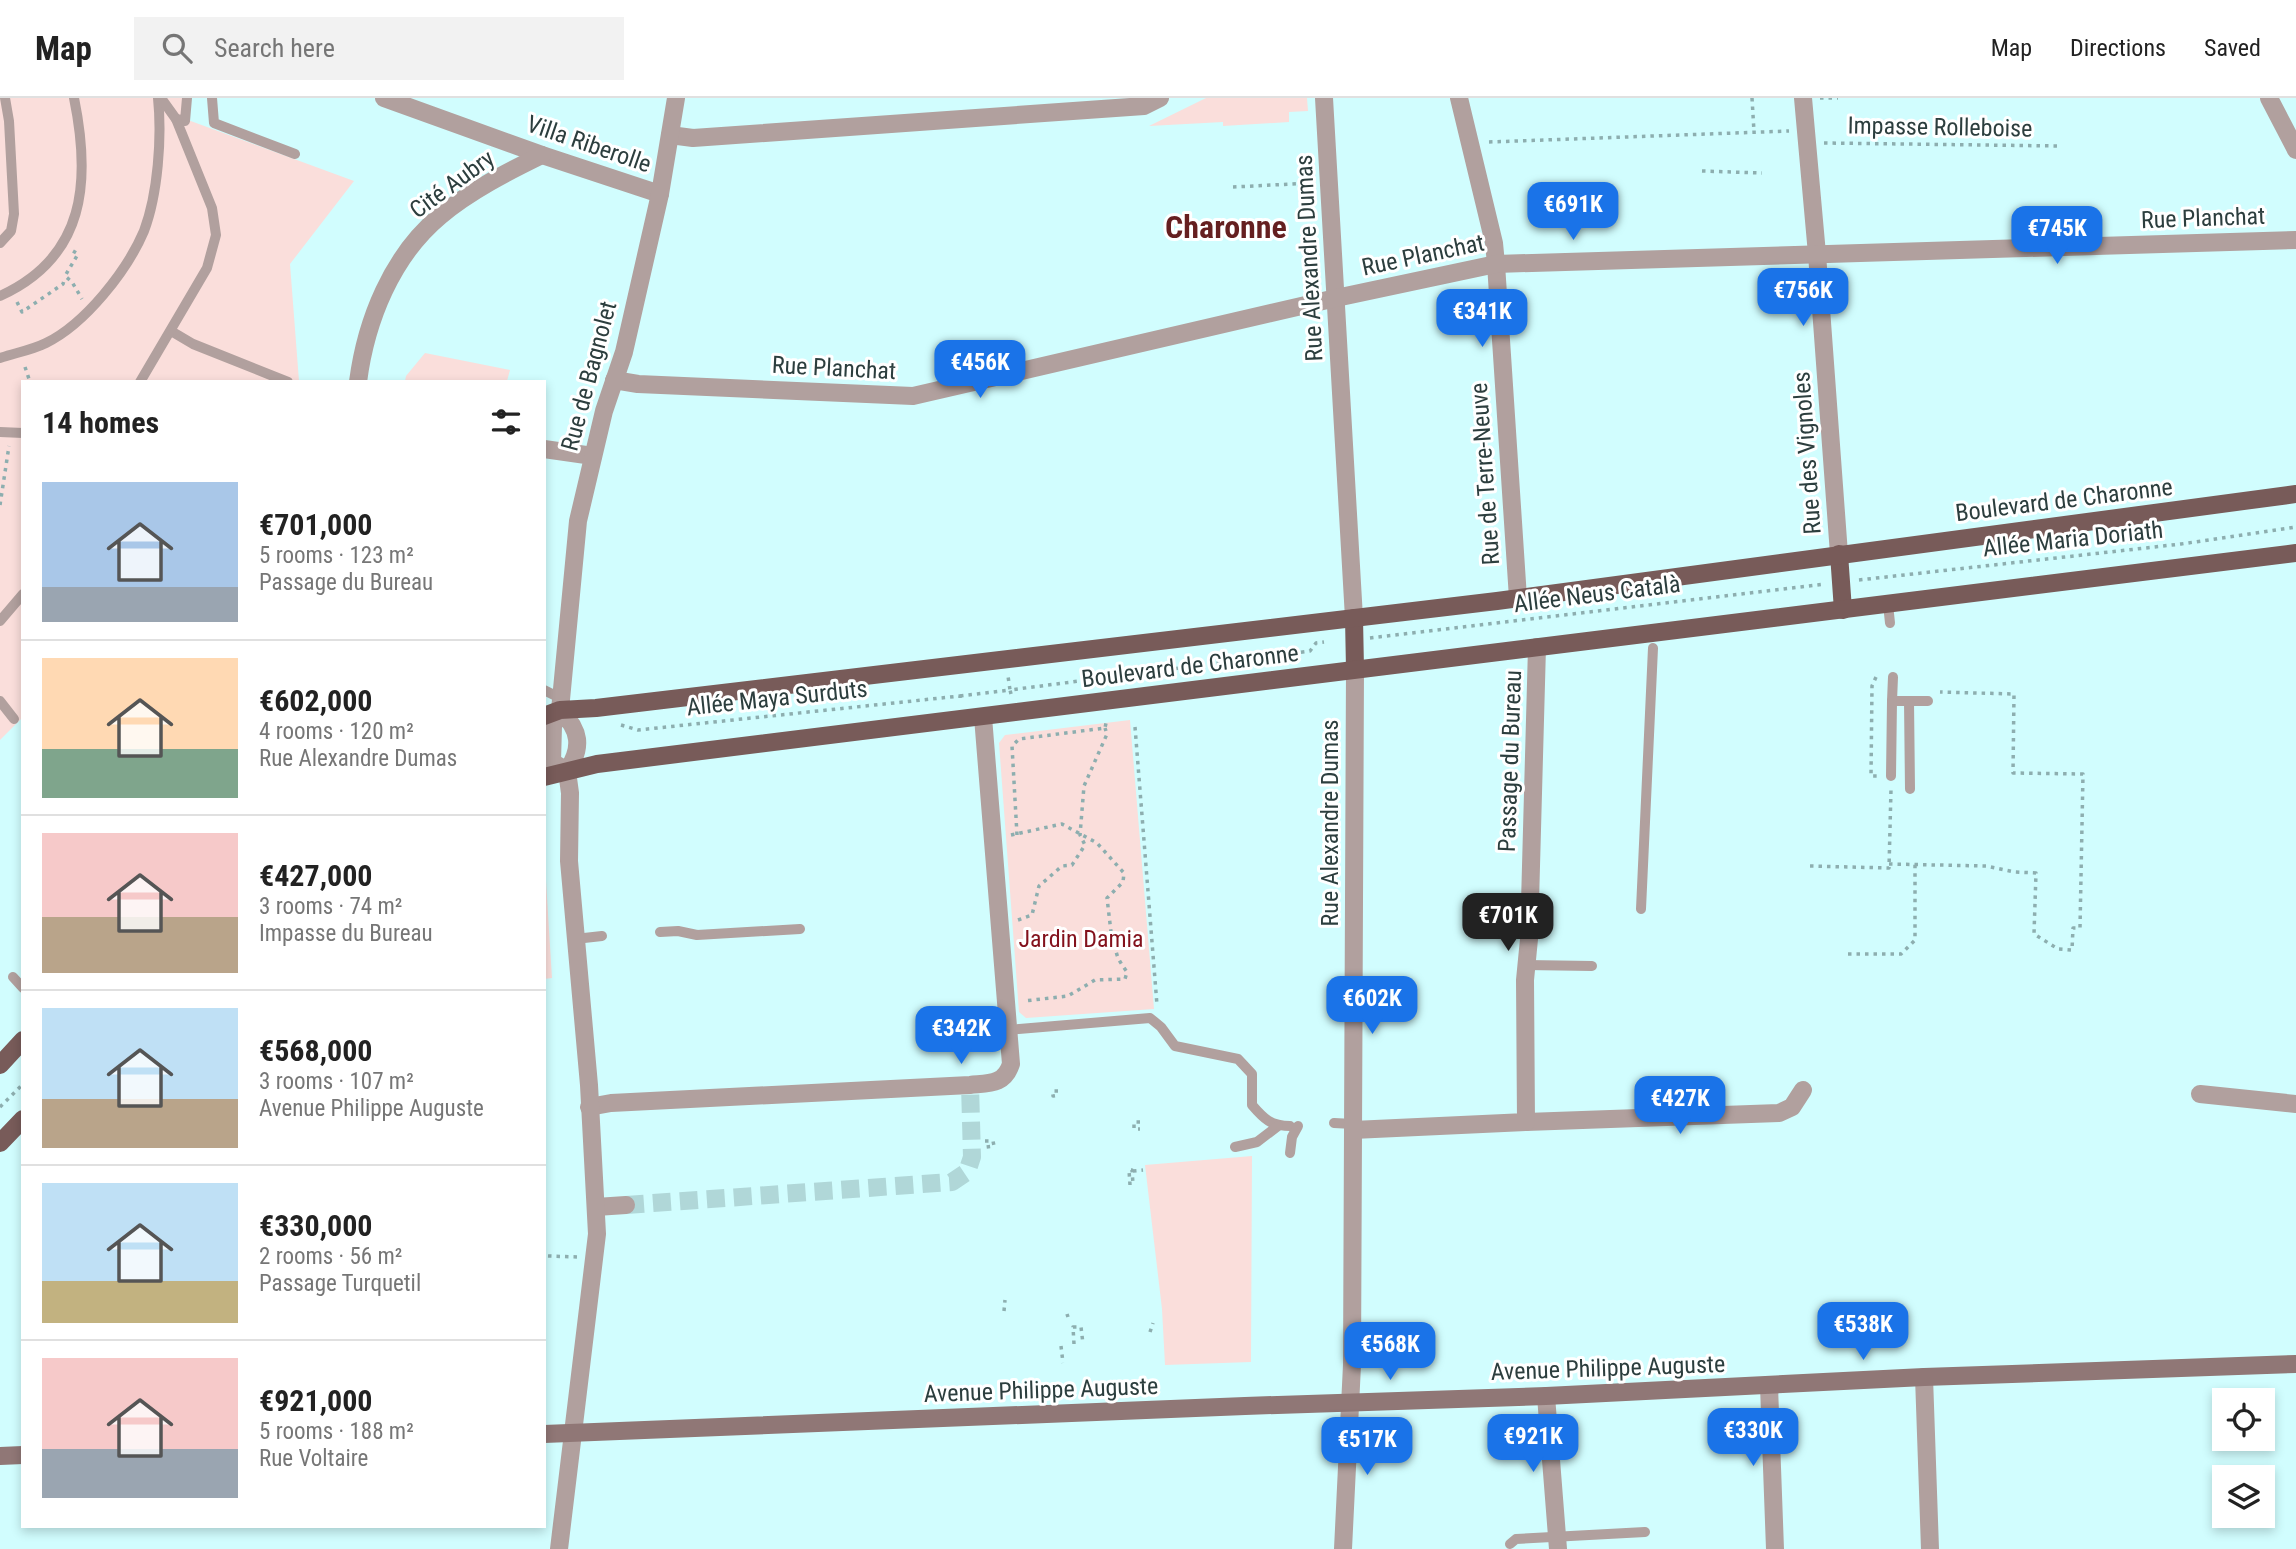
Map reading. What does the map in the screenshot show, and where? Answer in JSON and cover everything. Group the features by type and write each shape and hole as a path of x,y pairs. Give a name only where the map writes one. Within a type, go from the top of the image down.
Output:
{"main road":[{"name":"Boulevard de Charonne","path":"552,704 624,705 1354,618 2296,494"},
{"name":"Boulevard de Charonne","path":"546,776 597,764 2296,553"},
{"path":"1839,554 1843,610"},
{"name":"Rue Alexandre Dumas","path":"1354,618 1355,669"},
{"path":"0,1065 21,1042"},
{"path":"0,1143 21,1121"},
{"name":"Avenue Philippe Auguste","path":"546,1434 2296,1364"},
{"path":"0,1456 21,1455"}],"street":[{"name":"Villa Riberolle","path":"384,98 660,194"},
{"name":"Rue de Bagnolet","path":"552,704 578,521 593,456 624,352 660,194 676,98"},
{"path":"670,135 693,138 1144,106 1160,98"},
{"name":"Rue Alexandre Dumas","path":"1324,98 1354,618"},
{"name":"Rue de Terre-Neuve","path":"1460,98 1494,243 1518,598"},
{"name":"Rue des Vignoles","path":"1803,98 1839,554"},
{"path":"2269,98 2296,150"},
{"name":"Cité Aubry","path":"358,380 362,356 378,306 394,271 417,239 441,216 498,177 542,155"},
{"name":"Rue Planchat","path":"614,380 638,384 914,396 1336,298 1496,264 2296,240"},
{"path":"546,449 593,456"},
{"name":"Passage du Bureau","path":"1526,1122 1527,965 1537,647"},
{"name":"Rue Alexandre Dumas","path":"1343,1549 1351,1402 1355,669"},
{"path":"552,704 575,724 576,757 567,771 570,793 569,861 597,1234 559,1549"},
{"path":"589,1107 611,1103 992,1083 1004,1078 1010,1064 983,717"},
{"path":"1353,1127 1779,1113 1792,1107 1802,1090"},
{"path":"2200,1094 2296,1104"},
{"path":"596,1207 626,1205"},
{"path":"1924,1377 1930,1549"},
{"path":"1769,1386 1775,1549"},
{"path":"1546,1396 1558,1543"}],"lane":[{"path":"0,243 10,231 15,214 5,98"},
{"path":"0,296 31,278 50,262 63,244 76,214 82,184 82,149 74,98"},
{"path":"142,380 207,268 216,235 212,208 176,119 160,98"},
{"path":"0,358 46,344 71,327 111,285 143,232 151,207 160,98"},
{"path":"176,119 185,121 187,98"},
{"path":"212,98 214,123 295,154"},
{"path":"0,126 7,114"},
{"path":"171,331 193,344 283,380"},
{"path":"0,621 21,596"},
{"path":"1888,604 1890,623"},
{"path":"1641,909 1653,648"},
{"path":"1891,776 1893,677"},
{"path":"1892,701 1931,697"},
{"path":"0,701 14,719"},
{"path":"1909,701 1910,789"},
{"path":"660,932 678,931 697,935 800,929"},
{"path":"575,939 602,936"},
{"path":"1527,965 1592,966"},
{"path":"13,976 21,986"},
{"path":"1008,1030 1142,1018 1156,1021 1175,1046 1238,1059 1252,1074 1252,1105 1268,1123 1294,1126 1290,1153"},
{"path":"1334,1124 1353,1127"},
{"path":"1235,1147 1257,1142 1278,1126"},
{"path":"1510,1544 1516,1539 1558,1543 1644,1532"}],"path":[{"path":"1752,98 1754,132"},
{"path":"1814,98 1838,98"},
{"path":"1488,142 1795,131"},
{"name":"Impasse Rolleboise","path":"1818,143 2061,146"},
{"path":"1702,171 1762,173"},
{"path":"1233,187 1315,182"},
{"path":"16,300 22,312 63,284 72,264"},
{"path":"65,276 72,282"},
{"path":"0,505 5,433"},
{"name":"Allée Maria Doriath","path":"1853,581 2181,544 2296,527"},
{"name":"Allée Neus Català","path":"1367,639 1830,583"},
{"name":"Allée Maya Surduts","path":"619,724 638,730 960,696 1310,651 1316,643 1328,641"},
{"path":"1007,671 1010,690"},
{"path":"1810,866 1889,868 1891,776 1871,776 1872,686 1876,677"},
{"path":"1889,864 1986,866 2036,873 2034,934 2058,949 2072,950 2073,928 2080,928 2083,774 2013,773 2014,694 1931,697"},
{"path":"960,696 961,705"},
{"path":"1016,921 1032,915 1039,886 1062,866 1072,865 1085,845 1080,835 1084,786 1107,734 1106,725 1019,739 1012,746 1017,835"},
{"path":"1135,727 1156,1021"},
{"path":"1007,836 1062,824 1097,843 1124,873 1124,881 1107,898 1111,932 1116,941 1114,948 1127,972 1125,979 1095,980 1069,996 1020,1001"},
{"path":"1848,954 1900,954 1915,940 1915,864"},
{"path":"0,1107 21,1086"},
{"path":"1140,1122 1134,1122 1134,1129 1140,1129"},
{"path":"1133,1184 1133,1170 1143,1170"},
{"path":"548,1256 595,1256"},
{"path":"1004,1311 1005,1300"},
{"path":"1150,1332 1153,1323"},
{"path":"1074,1343 1073,1327 1081,1327 1083,1343"},
{"path":"1062,1346 1063,1363"}],"green space":[{"path":"0,98 190,98 188,120 354,181 290,264 299,380 21,380 21,719 0,740"},
{"path":"1206,98 1307,98 1308,111 1289,112 1289,122 1223,126 1223,122 1149,126"},
{"path":"425,353 510,370 507,380 405,380"},
{"name":"Jardin Damia","path":"1130,720 1154,1009 1026,1018 1019,1012 999,743 1005,735"},
{"path":"546,881 552,978 546,979"},
{"path":"1252,1156 1251,1362 1165,1365 1162,1309 1145,1165"}],"tunnel":[{"path":"626,1205 952,1182 967,1172 972,1157 970,1085"}],"district":[{"name":"Charonne","path":"1226,227"}]}
